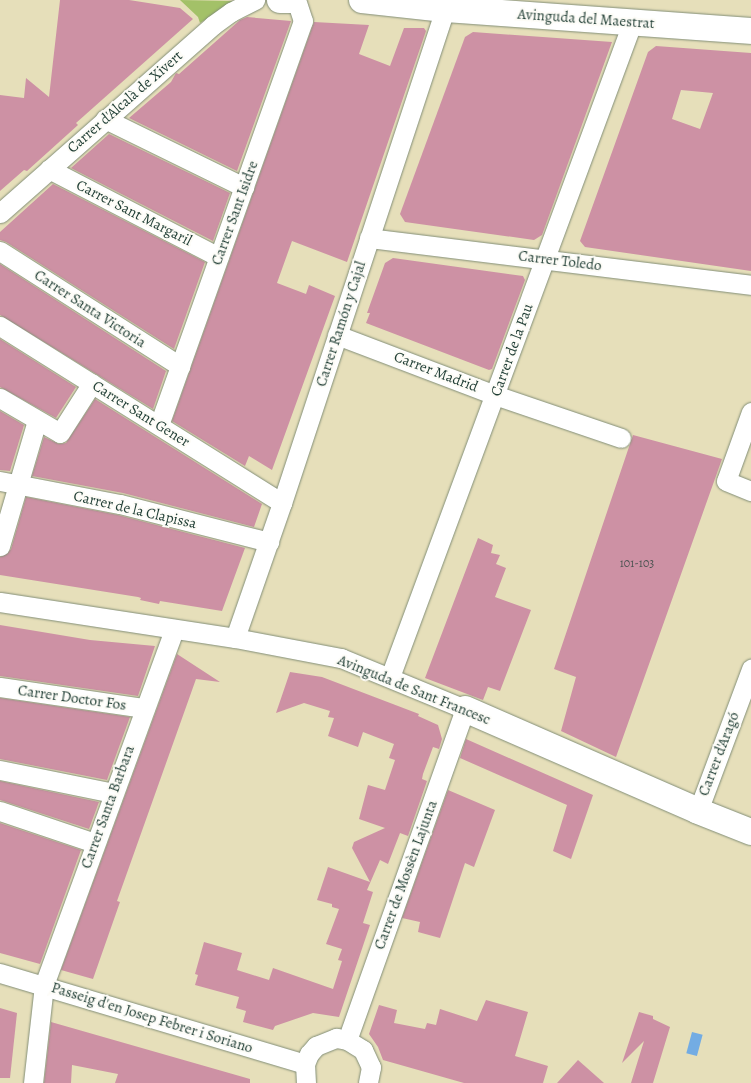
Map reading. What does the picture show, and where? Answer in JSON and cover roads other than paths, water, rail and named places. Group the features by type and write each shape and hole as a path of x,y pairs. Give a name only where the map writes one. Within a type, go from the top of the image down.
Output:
{"street":[{"name":"Carrer d'Alcalà de Xivert","path":"0,213 212,25 231,12 255,0"},
{"path":"280,0 294,0"},
{"name":"Carrer Sant Isidre","path":"159,425 303,21 294,0"},
{"name":"Avinguda del Maestrat","path":"362,0 444,9 751,31"},
{"name":"Carrer Ramón y Cajal","path":"235,638 282,503 444,9"},
{"name":"Carrer de la Pau","path":"390,677 632,23"},
{"path":"106,119 244,187"},
{"name":"Carrer Sant Margaril","path":"50,168 219,257"},
{"name":"Carrer Toledo","path":"369,238 751,284"},
{"name":"Carrer Santa Victoria","path":"0,251 180,366"},
{"name":"Carrer Sant Gener","path":"0,326 282,503"},
{"name":"Carrer Madrid","path":"337,335 495,395 621,438"},
{"path":"0,398 60,433 92,383"},
{"path":"751,412 726,481 751,491"},
{"path":"0,546 9,482 37,420"},
{"name":"Carrer de la Clapissa","path":"9,482 120,504 269,542"},
{"name":"Avinguda de Sant Francesc","path":"0,602 235,638 342,658 751,832"},
{"name":"Carrer Santa Barbara","path":"33,1083 44,985 174,629"},
{"name":"Carrer d'Aragó","path":"698,811 751,669"},
{"name":"Carrer Doctor Fos","path":"0,687 144,708"},
{"name":"Carrer de Mossèn Lajunta","path":"347,1040 465,709"},
{"path":"0,770 113,793"},
{"path":"0,811 95,843"},
{"name":"Passeig d'en Josep Febrer i Soriano","path":"0,973 305,1064"},
{"path":"306,1083 305,1064 309,1054 326,1040 347,1040 363,1050 368,1058 370,1068 368,1083"}],"water":[{"path":"692,1032 703,1035 697,1056 686,1053"}]}
